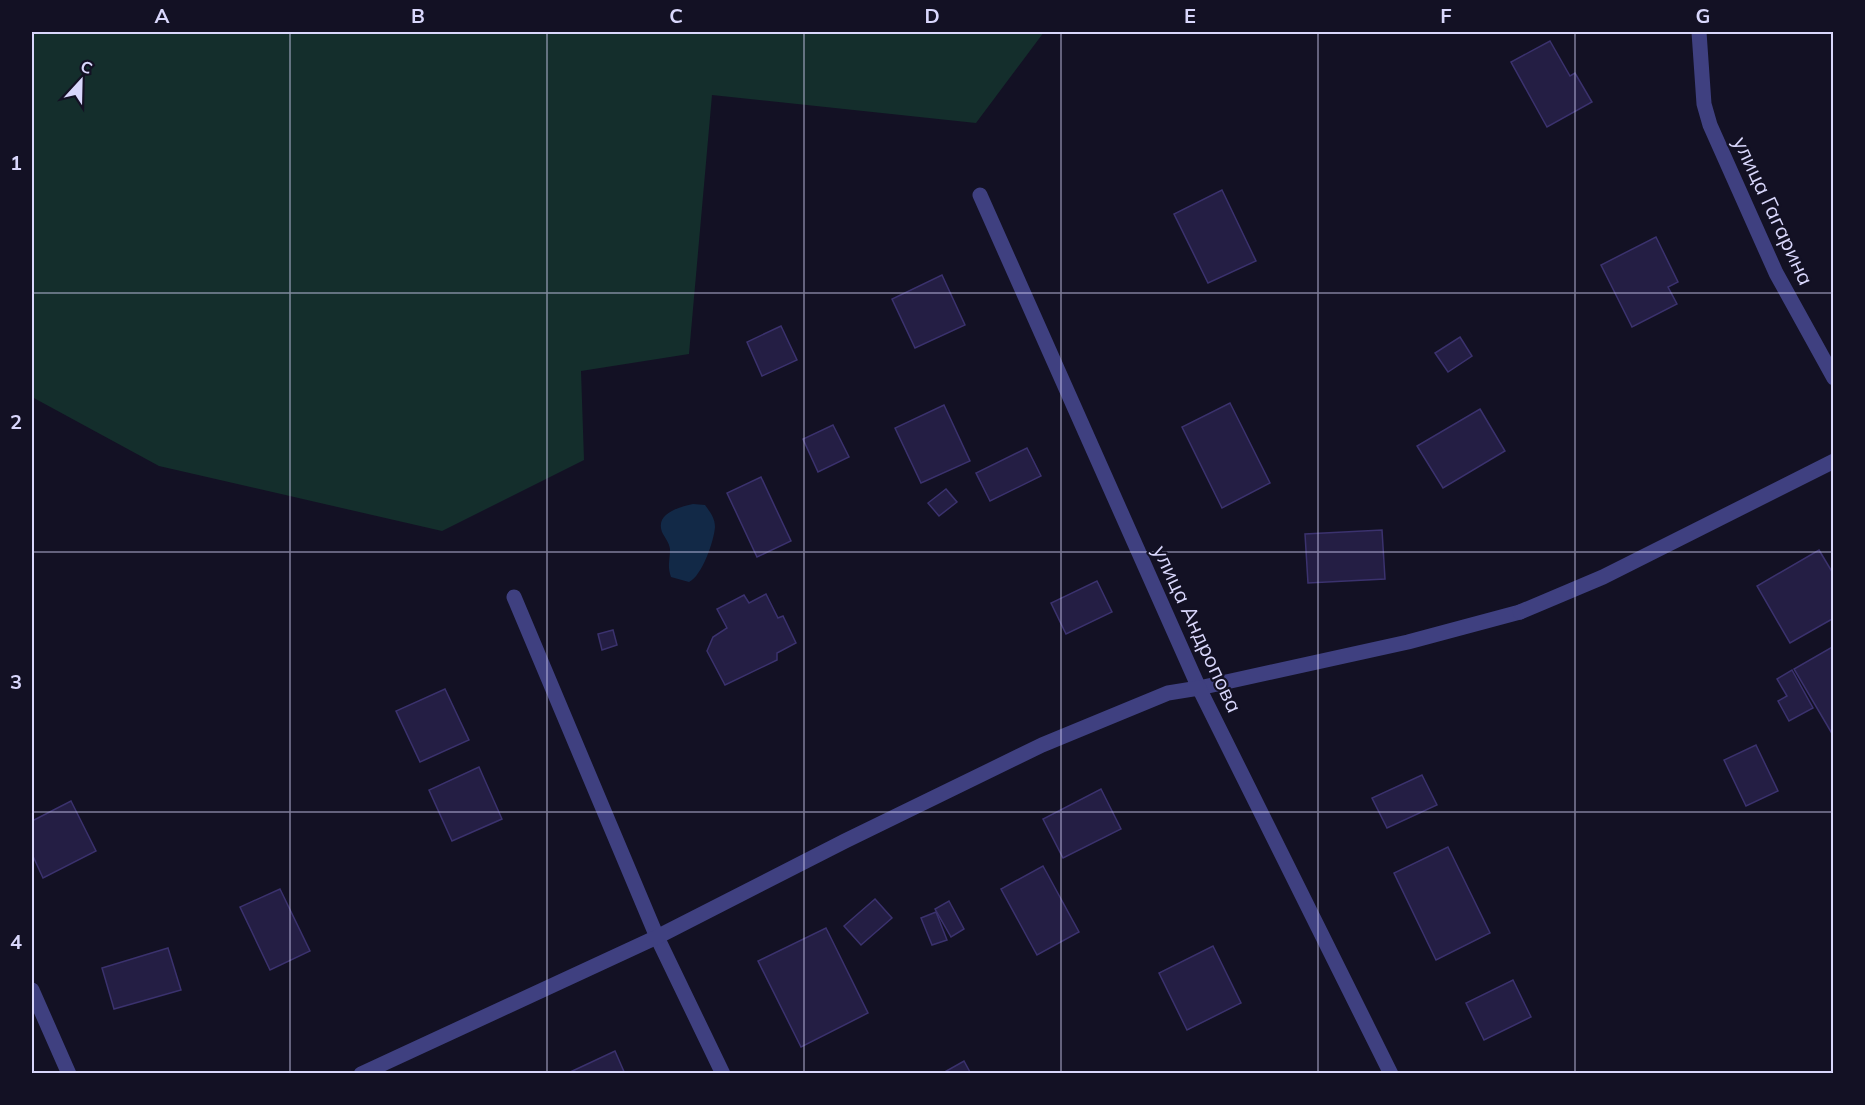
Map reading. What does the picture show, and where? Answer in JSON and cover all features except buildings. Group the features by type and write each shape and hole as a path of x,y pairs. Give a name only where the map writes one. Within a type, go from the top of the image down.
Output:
{"street":[{"name":"улица Гагарина","path":"1699,32 1704,104 1710,124 1776,273 1833,378"},
{"name":"улица Андропова","path":"980,195 1200,688 1391,1074"},
{"path":"361,1074 657,937 1042,744 1167,693 1200,688 1408,642 1520,612 1603,577 1833,461"},
{"path":"514,597 657,937 723,1074"},
{"path":"32,990 69,1074"}],"green space":[{"path":"32,32 1044,32 976,123 712,95 689,354 581,371 584,460 442,531 159,466 32,397"}],"water":[{"path":"693,504 705,505 713,518 715,527 703,566 689,582 671,577 670,549 661,525 662,520 670,512"}]}
